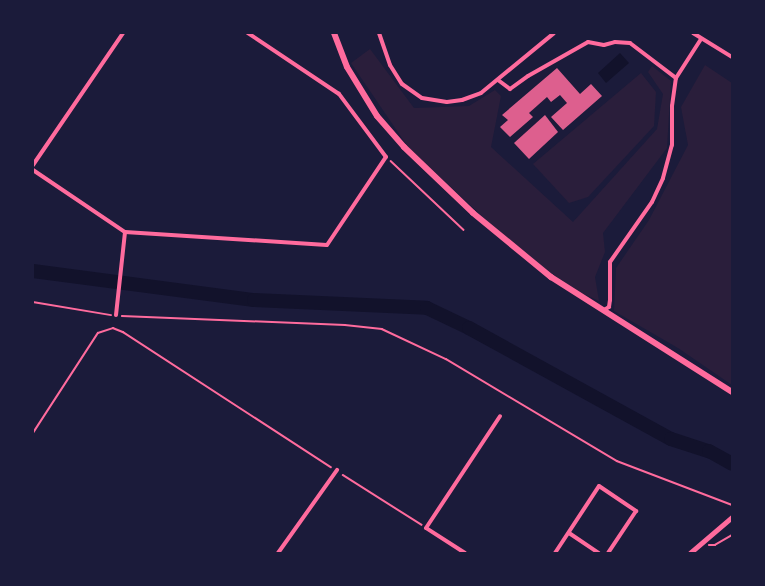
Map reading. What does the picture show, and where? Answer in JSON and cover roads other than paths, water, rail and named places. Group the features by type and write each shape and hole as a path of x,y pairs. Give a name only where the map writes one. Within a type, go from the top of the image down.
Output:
{"highway":[{"path":"334,33 358,86 377,116 404,147 508,243 551,277 732,392"}],"street":[{"path":"123,33 33,168 125,232 323,247 327,245 386,157 339,94 248,33"},
{"path":"378,33 396,77 422,98 439,101 462,100 481,93 554,33"},
{"path":"693,33 732,57"},
{"path":"604,310 609,307 610,300 610,262 652,202 669,160 676,78 701,39"},
{"path":"498,80 510,89 528,76 588,42 604,45 615,42 630,43 676,78"},
{"path":"116,315 125,232"},
{"path":"465,553 426,528 500,416"},
{"path":"278,553 337,470"},
{"path":"555,553 599,486 636,512 608,553"},
{"path":"690,553 732,518"},
{"path":"569,533 599,553"}],"waterway":[{"path":"33,271 254,300 427,308 469,328 671,439 709,451 732,464"}]}
